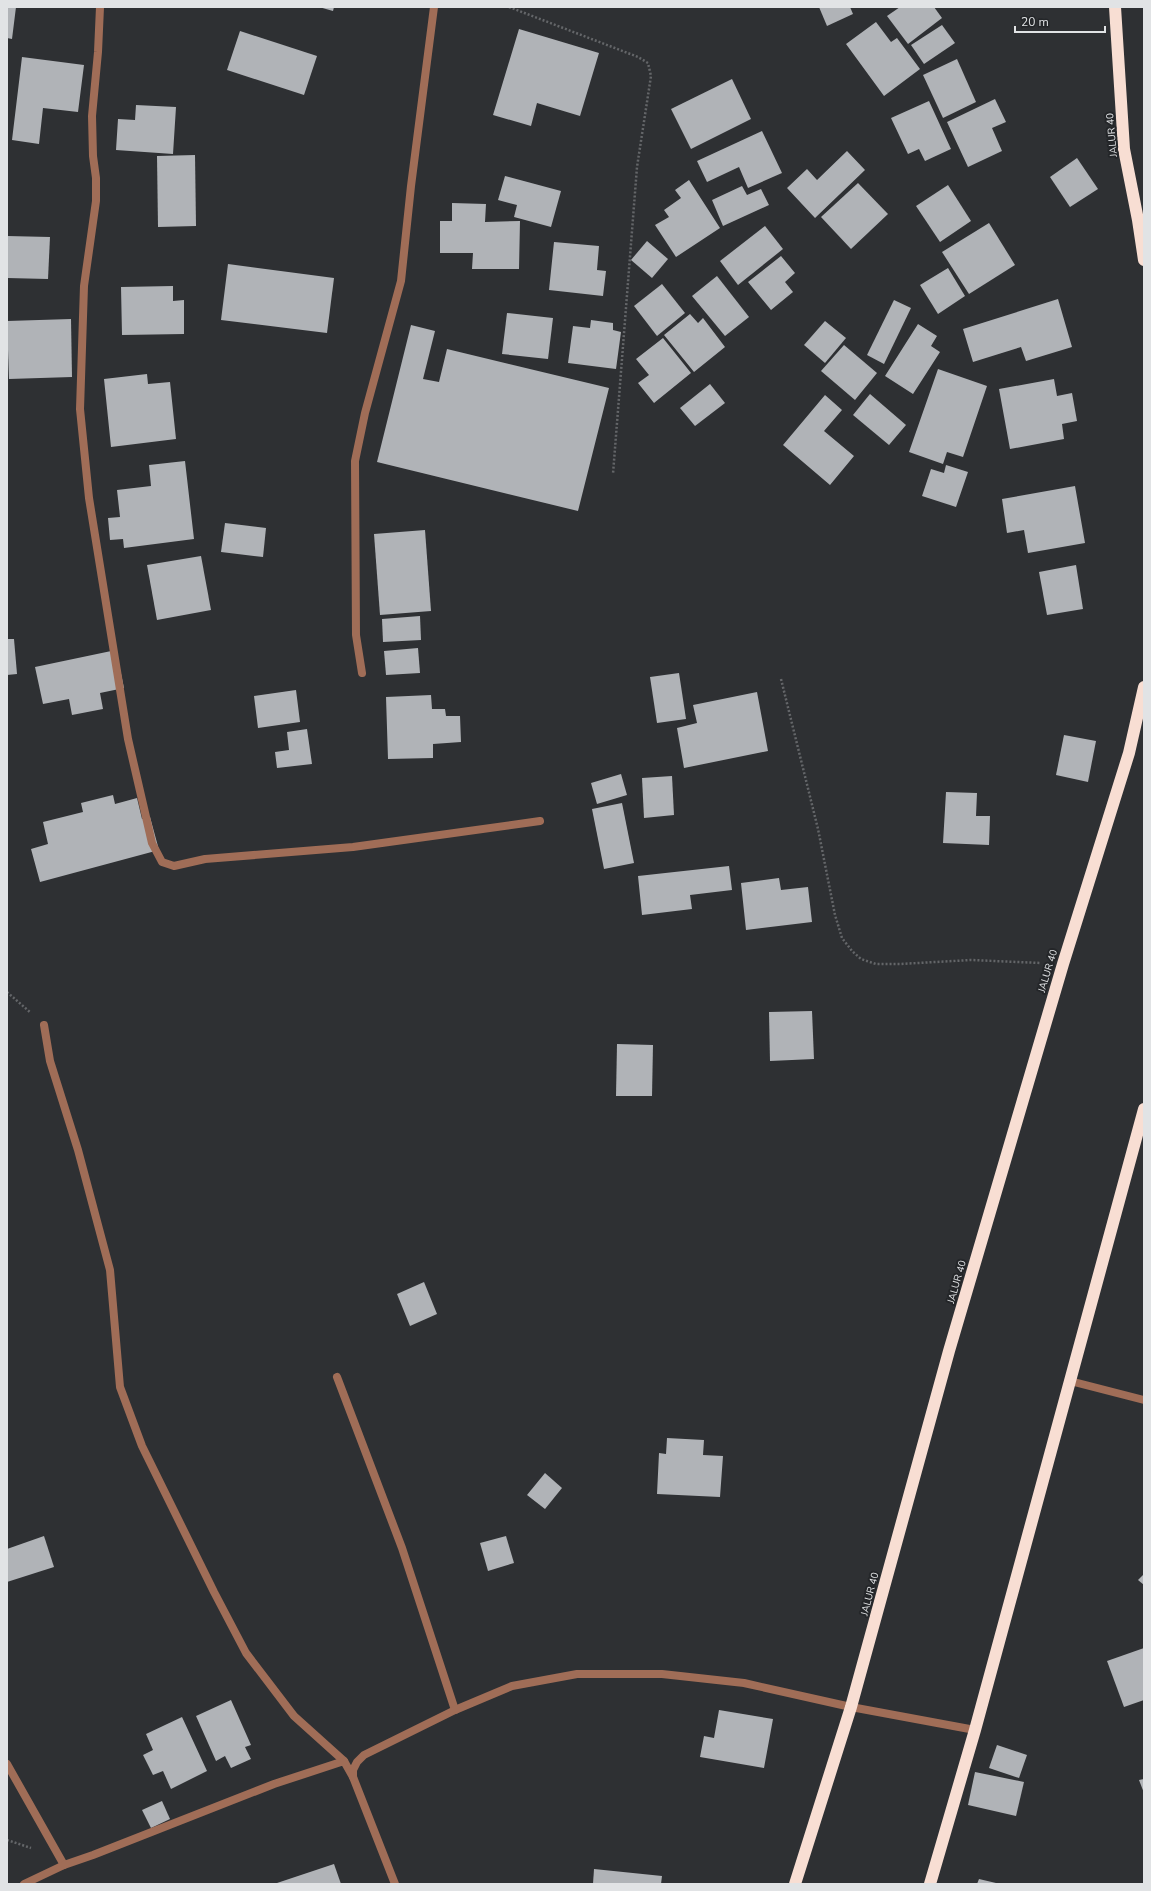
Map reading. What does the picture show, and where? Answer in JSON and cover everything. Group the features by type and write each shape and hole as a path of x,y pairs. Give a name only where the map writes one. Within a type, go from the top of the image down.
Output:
{"highway":[{"name":"JALUR 40","path":"1115,7 1124,149 1144,260"},
{"name":"JALUR 40","path":"794,1884 851,1706 949,1351 1063,964 1129,753 1144,687"},
{"path":"930,1884 976,1730 1144,1109"}],"street":[{"path":"100,7 98,52 92,116 96,201 84,286 80,409 89,498 128,739 152,843 158,856 162,862 174,866 205,860 353,847 540,821"},
{"path":"362,673 356,635 355,461 365,413 401,281 411,186 434,7"},
{"path":"44,1025 50,1061 78,1150 110,1270 120,1387 142,1446 214,1592 246,1653 294,1716 344,1761 353,1777 394,1884"},
{"path":"337,1377 402,1548 454,1710"},
{"path":"1070,1381 1144,1400"},
{"path":"353,1777 353,1770 356,1762 364,1755 454,1710 512,1686 577,1674 662,1674 744,1683 851,1706 976,1730"},
{"path":"24,1884 64,1865 274,1784 344,1761"},
{"path":"7,1764 64,1865"}],"path":[{"path":"509,7 638,57 648,63 651,76 637,167 613,474"},
{"path":"781,679 818,829 835,915 842,938 852,951 862,959 876,964 971,960 1063,964"},
{"path":"7,992 44,1025"}],"building":[{"path":"7,7 16,7 12,39 7,38"},
{"path":"319,7 334,7 333,11"},
{"path":"819,7 850,7 853,14 827,26"},
{"path":"900,7 934,7 942,18 908,44 887,16"},
{"path":"876,22 891,42 897,38 920,69 884,96 846,44"},
{"path":"942,25 955,43 924,64 911,45"},
{"path":"519,29 599,53 580,116 537,103 531,126 493,115"},
{"path":"240,31 317,56 304,95 227,70"},
{"path":"22,57 84,65 78,112 43,108 39,144 12,140"},
{"path":"957,59 976,102 943,118 923,75"},
{"path":"732,79 751,119 691,149 671,109"},
{"path":"995,99 1006,122 992,128 1002,151 968,167 947,122"},
{"path":"929,101 951,149 925,161 919,149 908,154 891,118"},
{"path":"136,105 176,107 173,154 116,150 118,119 135,120"},
{"path":"762,131 782,173 748,188 739,167 707,182 697,161"},
{"path":"847,151 865,170 815,218 787,188 807,169 817,180"},
{"path":"195,155 196,226 158,227 157,156"},
{"path":"1077,158 1098,189 1070,207 1050,177"},
{"path":"505,176 561,191 551,227 514,217 517,205 498,200"},
{"path":"689,180 720,228 676,257 655,225 669,217 664,210 681,198 675,190"},
{"path":"858,183 888,214 851,249 821,217"},
{"path":"948,185 971,221 940,242 916,206"},
{"path":"742,186 747,195 761,189 769,205 723,226 712,200"},
{"path":"452,203 486,204 485,222 520,221 519,269 472,269 473,253 440,253 440,221 452,221"},
{"path":"989,223 1015,265 969,294 942,252"},
{"path":"765,226 783,249 738,285 720,261"},
{"path":"7,236 50,237 48,279 7,278"},
{"path":"647,241 668,259 652,278 631,260"},
{"path":"554,242 599,246 597,270 606,271 603,296 549,290"},
{"path":"781,256 795,273 785,282 793,292 771,310 748,282"},
{"path":"228,264 334,278 327,333 221,320"},
{"path":"948,268 965,296 938,314 920,285"},
{"path":"717,276 749,317 725,336 692,296"},
{"path":"662,284 685,313 657,336 634,306"},
{"path":"173,286 173,301 184,300 184,334 122,335 121,287"},
{"path":"1058,299 1072,347 1026,361 1021,347 973,362 963,329"},
{"path":"894,300 911,308 884,364 867,355"},
{"path":"507,313 553,318 548,359 502,354"},
{"path":"690,314 698,323 703,318 725,347 694,372 664,335"},
{"path":"71,319 72,377 9,379 7,321"},
{"path":"591,320 613,323 613,330 621,332 616,369 568,363 573,326 590,328"},
{"path":"825,321 846,338 825,363 804,345"},
{"path":"918,324 937,336 931,346 940,352 913,394 885,376"},
{"path":"411,325 435,331 423,379 439,382 447,349 609,388 578,511 377,462"},
{"path":"663,338 691,373 654,403 638,383 649,375 636,359"},
{"path":"844,345 877,373 855,400 821,371"},
{"path":"938,369 987,386 963,457 947,452 943,464 909,452"},
{"path":"147,374 148,384 170,382 176,439 111,447 104,379"},
{"path":"1054,379 1057,396 1072,393 1077,421 1062,424 1064,439 1010,449 999,389"},
{"path":"710,384 725,403 695,426 680,408"},
{"path":"870,394 906,425 889,445 853,415"},
{"path":"825,395 842,410 824,431 854,456 830,485 783,445"},
{"path":"185,461 194,539 124,548 123,539 110,540 108,518 120,517 117,490 151,486 149,465"},
{"path":"946,465 968,472 956,507 922,496 931,469 944,473"},
{"path":"1075,486 1085,543 1028,553 1024,530 1007,533 1002,499"},
{"path":"225,523 266,528 263,557 221,552"},
{"path":"425,530 431,611 380,615 374,534"},
{"path":"201,556 211,610 157,620 147,565"},
{"path":"1076,565 1083,609 1047,615 1039,572"},
{"path":"420,616 421,640 383,642 382,619"},
{"path":"7,639 14,639 17,674 7,675"},
{"path":"418,648 420,673 386,675 384,651"},
{"path":"116,650 124,688 100,693 103,709 72,715 69,699 43,704 35,667"},
{"path":"679,673 686,719 657,723 650,677"},
{"path":"296,690 300,722 258,728 254,696"},
{"path":"757,692 768,751 684,768 677,728 697,723 693,705"},
{"path":"431,695 432,709 445,709 446,716 460,716 461,742 433,744 433,758 388,759 386,697"},
{"path":"307,729 312,764 277,768 275,752 289,750 287,732"},
{"path":"1064,735 1096,741 1088,782 1056,775"},
{"path":"621,774 627,795 597,804 591,783"},
{"path":"672,776 674,815 644,818 642,778"},
{"path":"946,792 977,793 976,816 990,816 989,845 943,843"},
{"path":"113,795 115,804 137,798 142,819 150,817 159,850 40,882 31,849 48,844 43,822 83,812 81,803"},
{"path":"622,803 634,863 604,869 592,809"},
{"path":"729,866 732,890 690,895 692,909 642,915 638,876"},
{"path":"779,878 781,890 808,887 812,922 746,930 741,883"},
{"path":"812,1011 814,1059 770,1061 769,1012"},
{"path":"617,1044 653,1045 652,1096 616,1096"},
{"path":"424,1282 437,1314 410,1326 397,1294"},
{"path":"667,1438 704,1440 703,1455 723,1456 720,1497 657,1494 659,1453 666,1454"},
{"path":"545,1473 562,1488 545,1509 527,1495"},
{"path":"44,1536 54,1567 7,1582 7,1549"},
{"path":"506,1536 514,1563 488,1571 480,1543"},
{"path":"1144,1574 1144,1585 1138,1580"},
{"path":"1144,1648 1144,1700 1124,1707 1107,1661"},
{"path":"231,1700 251,1745 245,1747 251,1759 231,1768 225,1756 216,1761 196,1716"},
{"path":"719,1710 773,1719 764,1768 700,1757 704,1736 714,1738"},
{"path":"182,1717 207,1771 171,1789 163,1771 153,1775 143,1755 153,1750 146,1734"},
{"path":"997,1745 1027,1755 1019,1778 989,1768"},
{"path":"975,1772 1024,1782 1016,1816 968,1805"},
{"path":"1144,1779 1144,1793 1139,1780"},
{"path":"162,1801 170,1819 151,1828 142,1810"},
{"path":"334,1864 341,1884 274,1884"},
{"path":"594,1869 662,1876 661,1884 593,1884"},
{"path":"979,1879 996,1883 996,1884 977,1884"}]}
